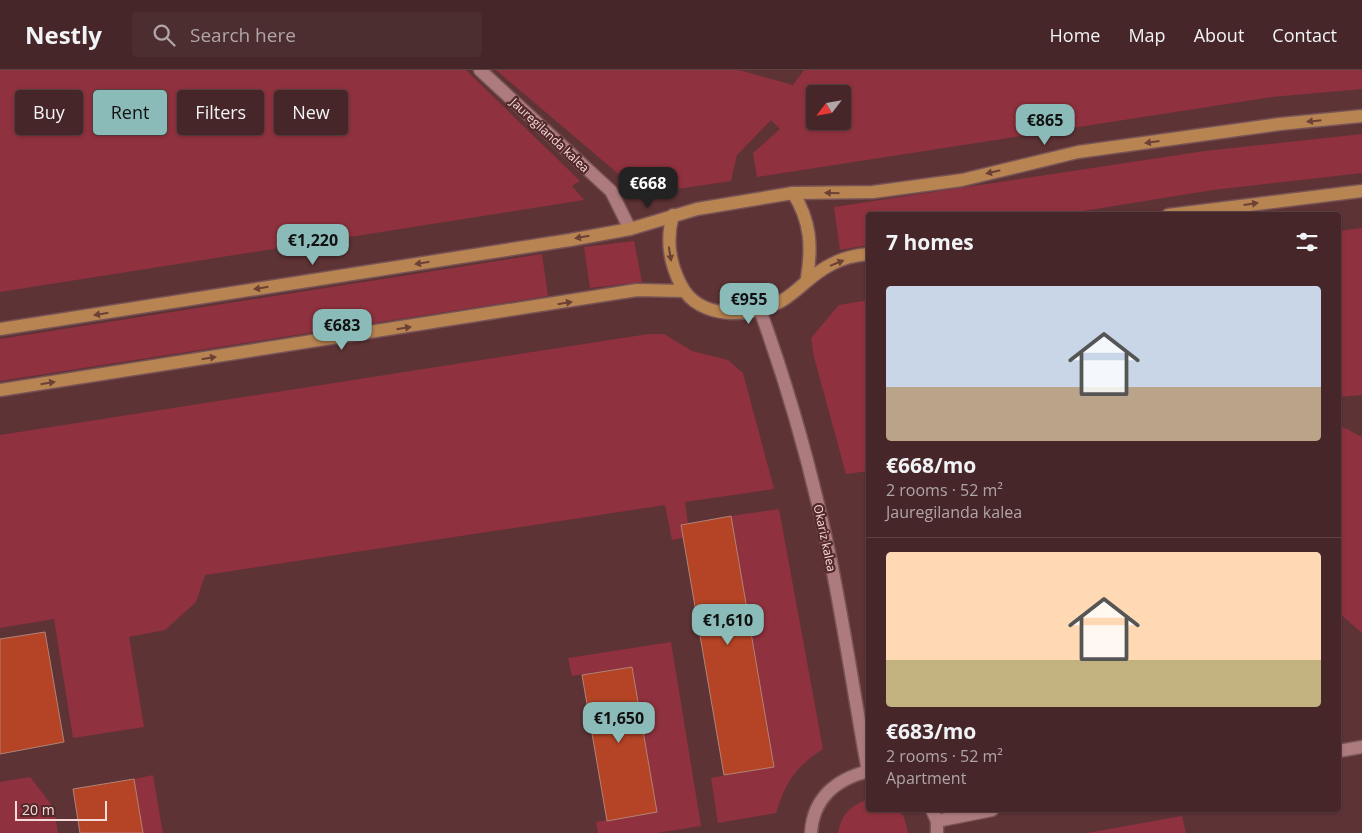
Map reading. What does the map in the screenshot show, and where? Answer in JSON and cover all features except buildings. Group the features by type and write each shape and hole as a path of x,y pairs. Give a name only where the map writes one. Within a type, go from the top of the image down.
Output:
{"main road":[{"path":"0,329 630,228 673,215 794,193 873,192 962,180 1078,152 1280,124 1362,116"},
{"path":"1192,212 1362,191"},
{"path":"794,193 801,204 809,234 811,250 807,278"},
{"path":"673,215 669,231 669,251 674,272 684,291 709,310 730,314 760,310 796,292 807,278 833,264 866,255"},
{"path":"0,390 637,290 684,291"}],"street":[{"name":"Jauregilanda kalea","path":"480,70 611,191 630,228"},
{"name":"Okariz kalea","path":"760,310 783,374 811,477 831,562 866,760"},
{"path":"1341,751 1362,747"},
{"path":"811,833 812,820 823,797 842,779 866,772"},
{"path":"935,821 982,812"}],"shaded area":[{"path":"0,70 466,70 580,181 572,186 584,200 0,292"},
{"path":"496,70 739,70 793,85 804,70 1362,70 1362,89 1272,97 757,177 753,153 780,129 771,120 737,155 731,181 642,194"},
{"path":"1362,134 1362,173 1213,190 1077,212 866,212 866,246 840,250 834,207 1205,151"},
{"path":"1362,228 1362,395 1341,397 1341,231"},
{"path":"634,241 642,282 590,288 584,247"},
{"path":"542,254 548,296 0,381 0,339"},
{"path":"866,300 866,471 846,474 814,357 811,338 839,305"},
{"path":"648,334 664,334 692,351 728,360 743,373 774,489 685,502 688,524 681,525 683,538 672,540 665,505 205,575 196,602 165,630 129,637 144,727 73,738 54,619 0,628 0,435"},
{"path":"1341,426 1362,437 1362,633 1341,615"},
{"path":"779,509 823,749 806,762 793,776 783,793 776,813 718,823 711,778 773,766 731,516"},
{"path":"671,642 701,826 657,833 598,833 596,822 657,812 632,667 572,676 568,658"},
{"path":"153,775 163,833 143,833 134,779"},
{"path":"30,777 54,808 58,833 0,833 0,782"},
{"path":"866,800 866,812 900,812 904,817 908,833 838,833 845,815 857,804"},
{"path":"1182,816 1186,833 1087,833"}]}
